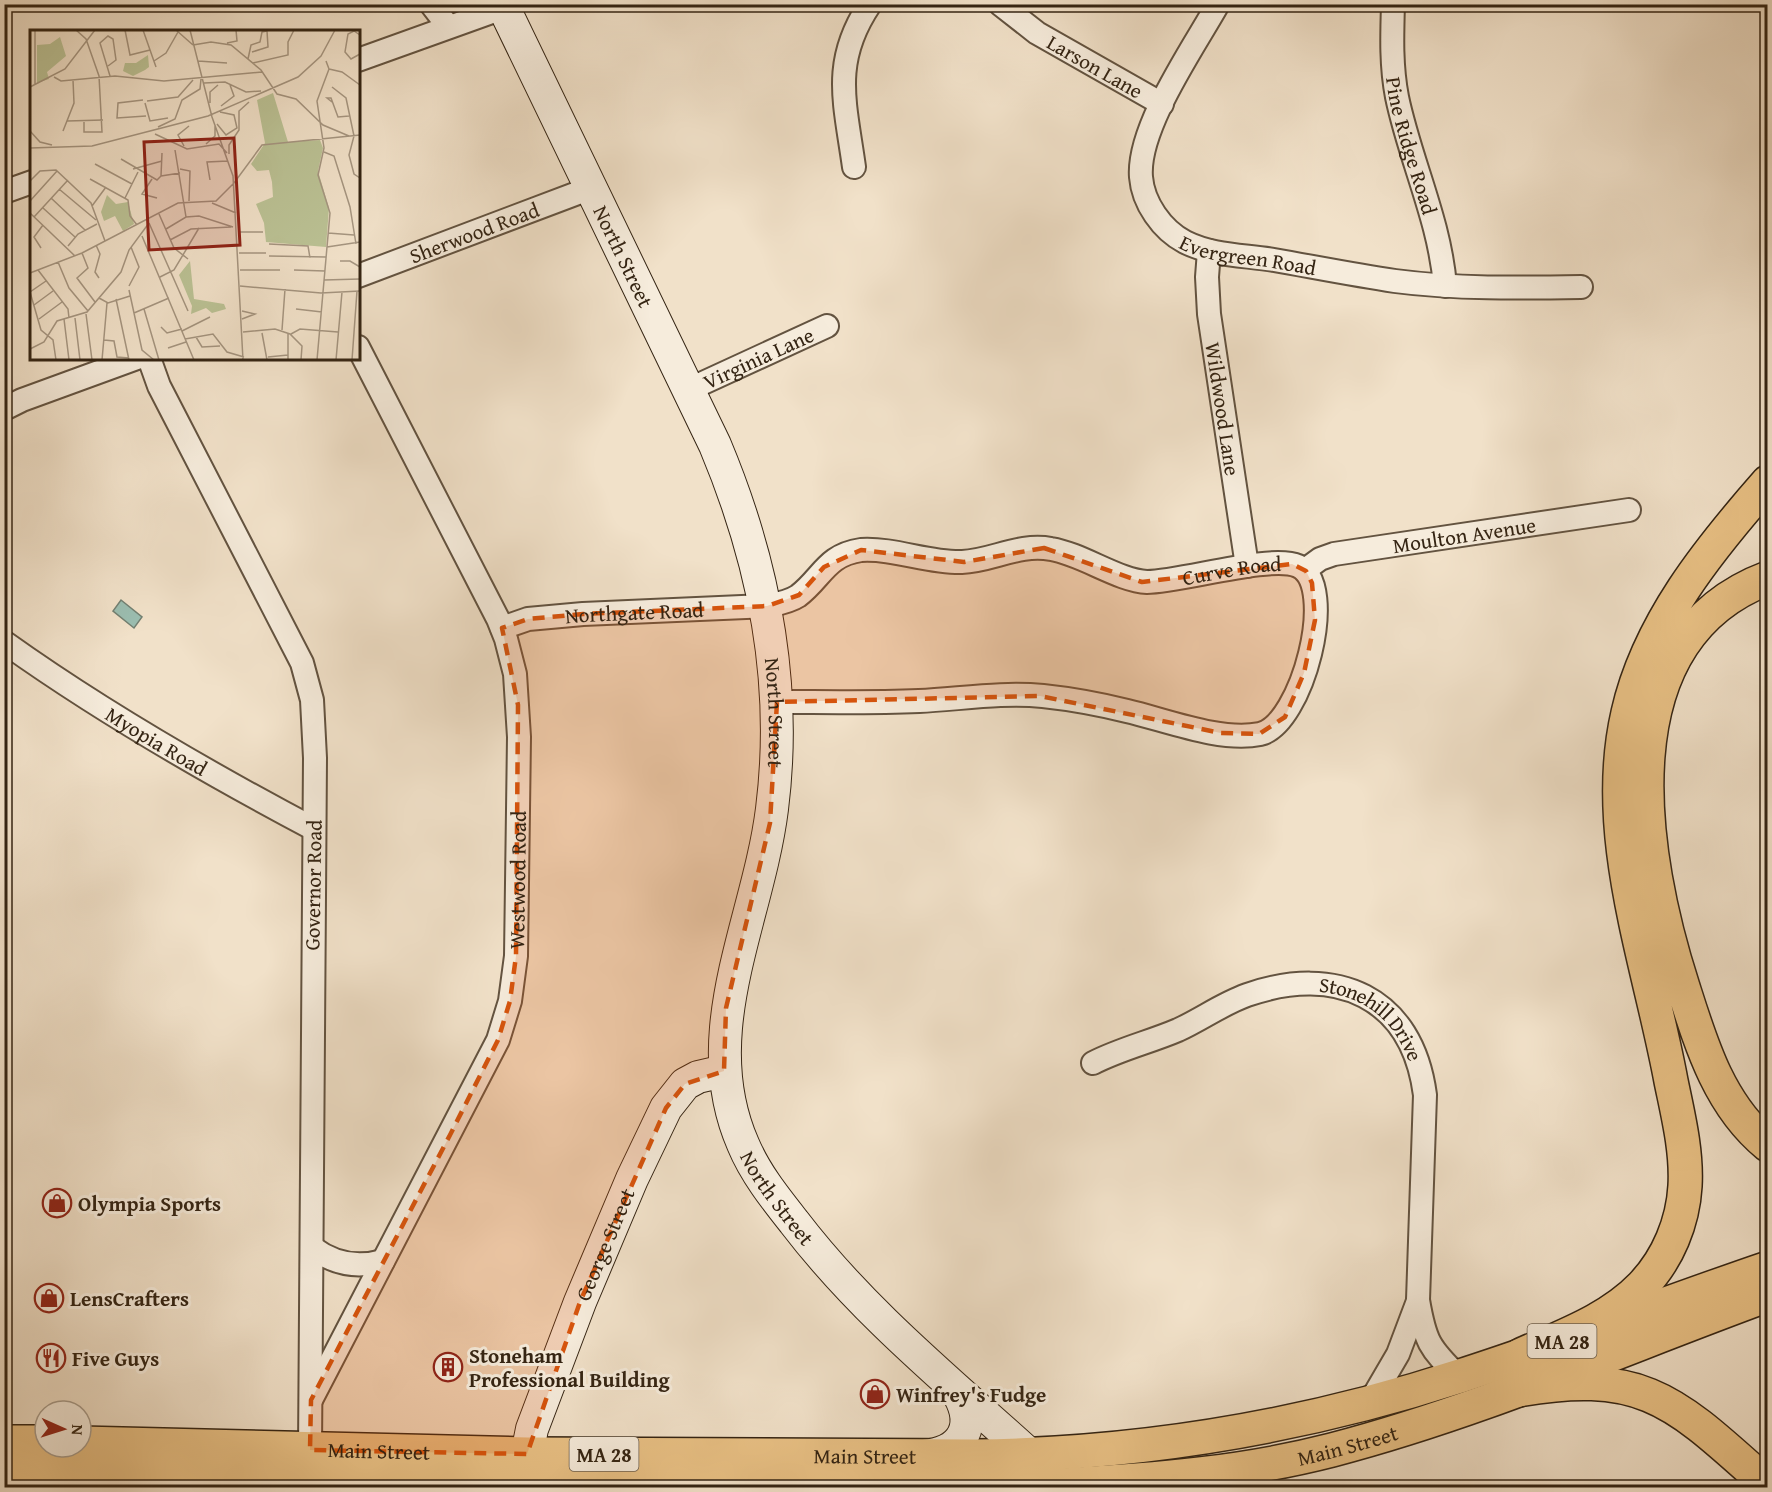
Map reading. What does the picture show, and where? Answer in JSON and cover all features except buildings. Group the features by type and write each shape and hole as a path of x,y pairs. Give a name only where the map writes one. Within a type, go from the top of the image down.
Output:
{"main road":[{"path":"1521,1355 1599,1320 1627,1299 1656,1269 1679,1222 1684,1195 1684,1157 1660,1020 1626,866 1622,823 1622,754 1628,712 1656,637 1702,562 1767,482"},
{"path":"1767,578 1742,589 1715,608 1700,621 1681,645 1667,674 1652,726 1647,755 1645,801 1650,852 1669,944 1707,1058 1737,1114 1767,1145"},
{"name":"Main Street","path":"93,1443 527,1454 923,1456 1030,1455 1140,1447 1226,1435 1370,1402 1459,1377 1767,1268"},
{"name":"Main Street","path":"4,1471 222,1481 1064,1486 1166,1479 1245,1469 1331,1450 1513,1391 1767,1295"},
{"path":"1513,1391 1578,1382 1616,1384 1639,1390 1670,1404 1687,1415 1767,1485"},
{"path":"4,1442 33,1442"}],"street":[{"path":"430,4 448,26"},
{"path":"854,167 844,99 844,69 853,32 870,4"},
{"name":"Larson Lane","path":"1000,4 1045,38 1162,104"},
{"name":"Evergreen Road","path":"1218,4 1162,104 1146,138 1141,161 1145,195 1153,211 1176,237 1209,251 1396,281 1445,286 1581,287"},
{"name":"Pine Ridge Road","path":"1393,4 1392,61 1397,97 1439,247 1445,286"},
{"path":"360,59 503,6"},
{"name":"North Street","path":"503,6 690,389 741,510 766,606 777,702 777,750 771,814 759,881 726,1008 724,1071 741,1141 770,1191 843,1281 956,1390 1064,1486"},
{"path":"4,192 30,183"},
{"name":"Sherwood Road","path":"360,275 591,188"},
{"name":"Wildwood Lane","path":"1209,251 1207,277 1209,314 1247,566"},
{"name":"Virginia Lane","path":"690,389 827,326"},
{"name":"Westwood Road","path":"311,1400 498,1040 514,980 518,705 513,662 502,628 360,351"},
{"path":"4,409 22,400 132,360"},
{"name":"Governor Road","path":"150,360 159,386 306,675 315,724 310,1450"},
{"name":"Moulton Avenue","path":"1305,570 1320,559 1334,554 1629,510"},
{"name":"Curve Road","path":"766,606 786,602 799,595 829,563 844,554 861,550 964,562 1023,548 1044,548 1076,555 1142,582 1247,566 1292,564 1305,570 1312,583 1315,612 1312,641 1304,673 1285,717 1274,727 1259,734 1221,733 1088,702 1040,696 876,702 777,702"},
{"name":"Northgate Road","path":"502,628 528,619 583,614 766,606"},
{"name":"Myopia Road","path":"4,642 90,700 257,800 314,829"},
{"name":"Stonehill Drive","path":"1093,1063 1136,1043 1181,1028 1232,1001 1280,986 1309,982 1332,984 1357,993 1378,1005 1393,1018 1411,1043 1424,1086 1418,1300 1427,1341 1436,1355 1459,1377"},
{"name":"George Street","path":"527,1454 532,1429 580,1302 632,1179 666,1108 676,1092 692,1080 724,1071"},
{"path":"313,1248 338,1262 369,1265 383,1261"},
{"name":"Stonehill Drive","path":"1370,1402 1398,1354 1418,1300"},
{"name":"North Street","path":"923,1456 949,1451 961,1438 966,1416 963,1401 956,1390"}],"highlighted area":[{"path":"1044,548 1142,582 1292,564 1306,571 1312,583 1315,620 1304,673 1285,717 1259,734 1221,733 1040,696 777,702 770,823 726,1008 724,1071 685,1084 666,1108 580,1302 527,1454 310,1450 311,1400 498,1040 510,1001 516,956 518,705 502,628 528,619 583,614 767,606 799,595 824,567 861,550 964,562"}],"shaded area":[{"path":"121,600 142,617 134,628 113,611"}],"place":[{"name":"Olympia Sports","path":"57,1203"},
{"name":"LensCrafters","path":"49,1298"},
{"name":"Five Guys","path":"51,1358"},
{"name":"Stoneham Professional Building","path":"448,1367"},
{"name":"Winfrey's Fudge","path":"875,1394"}]}
